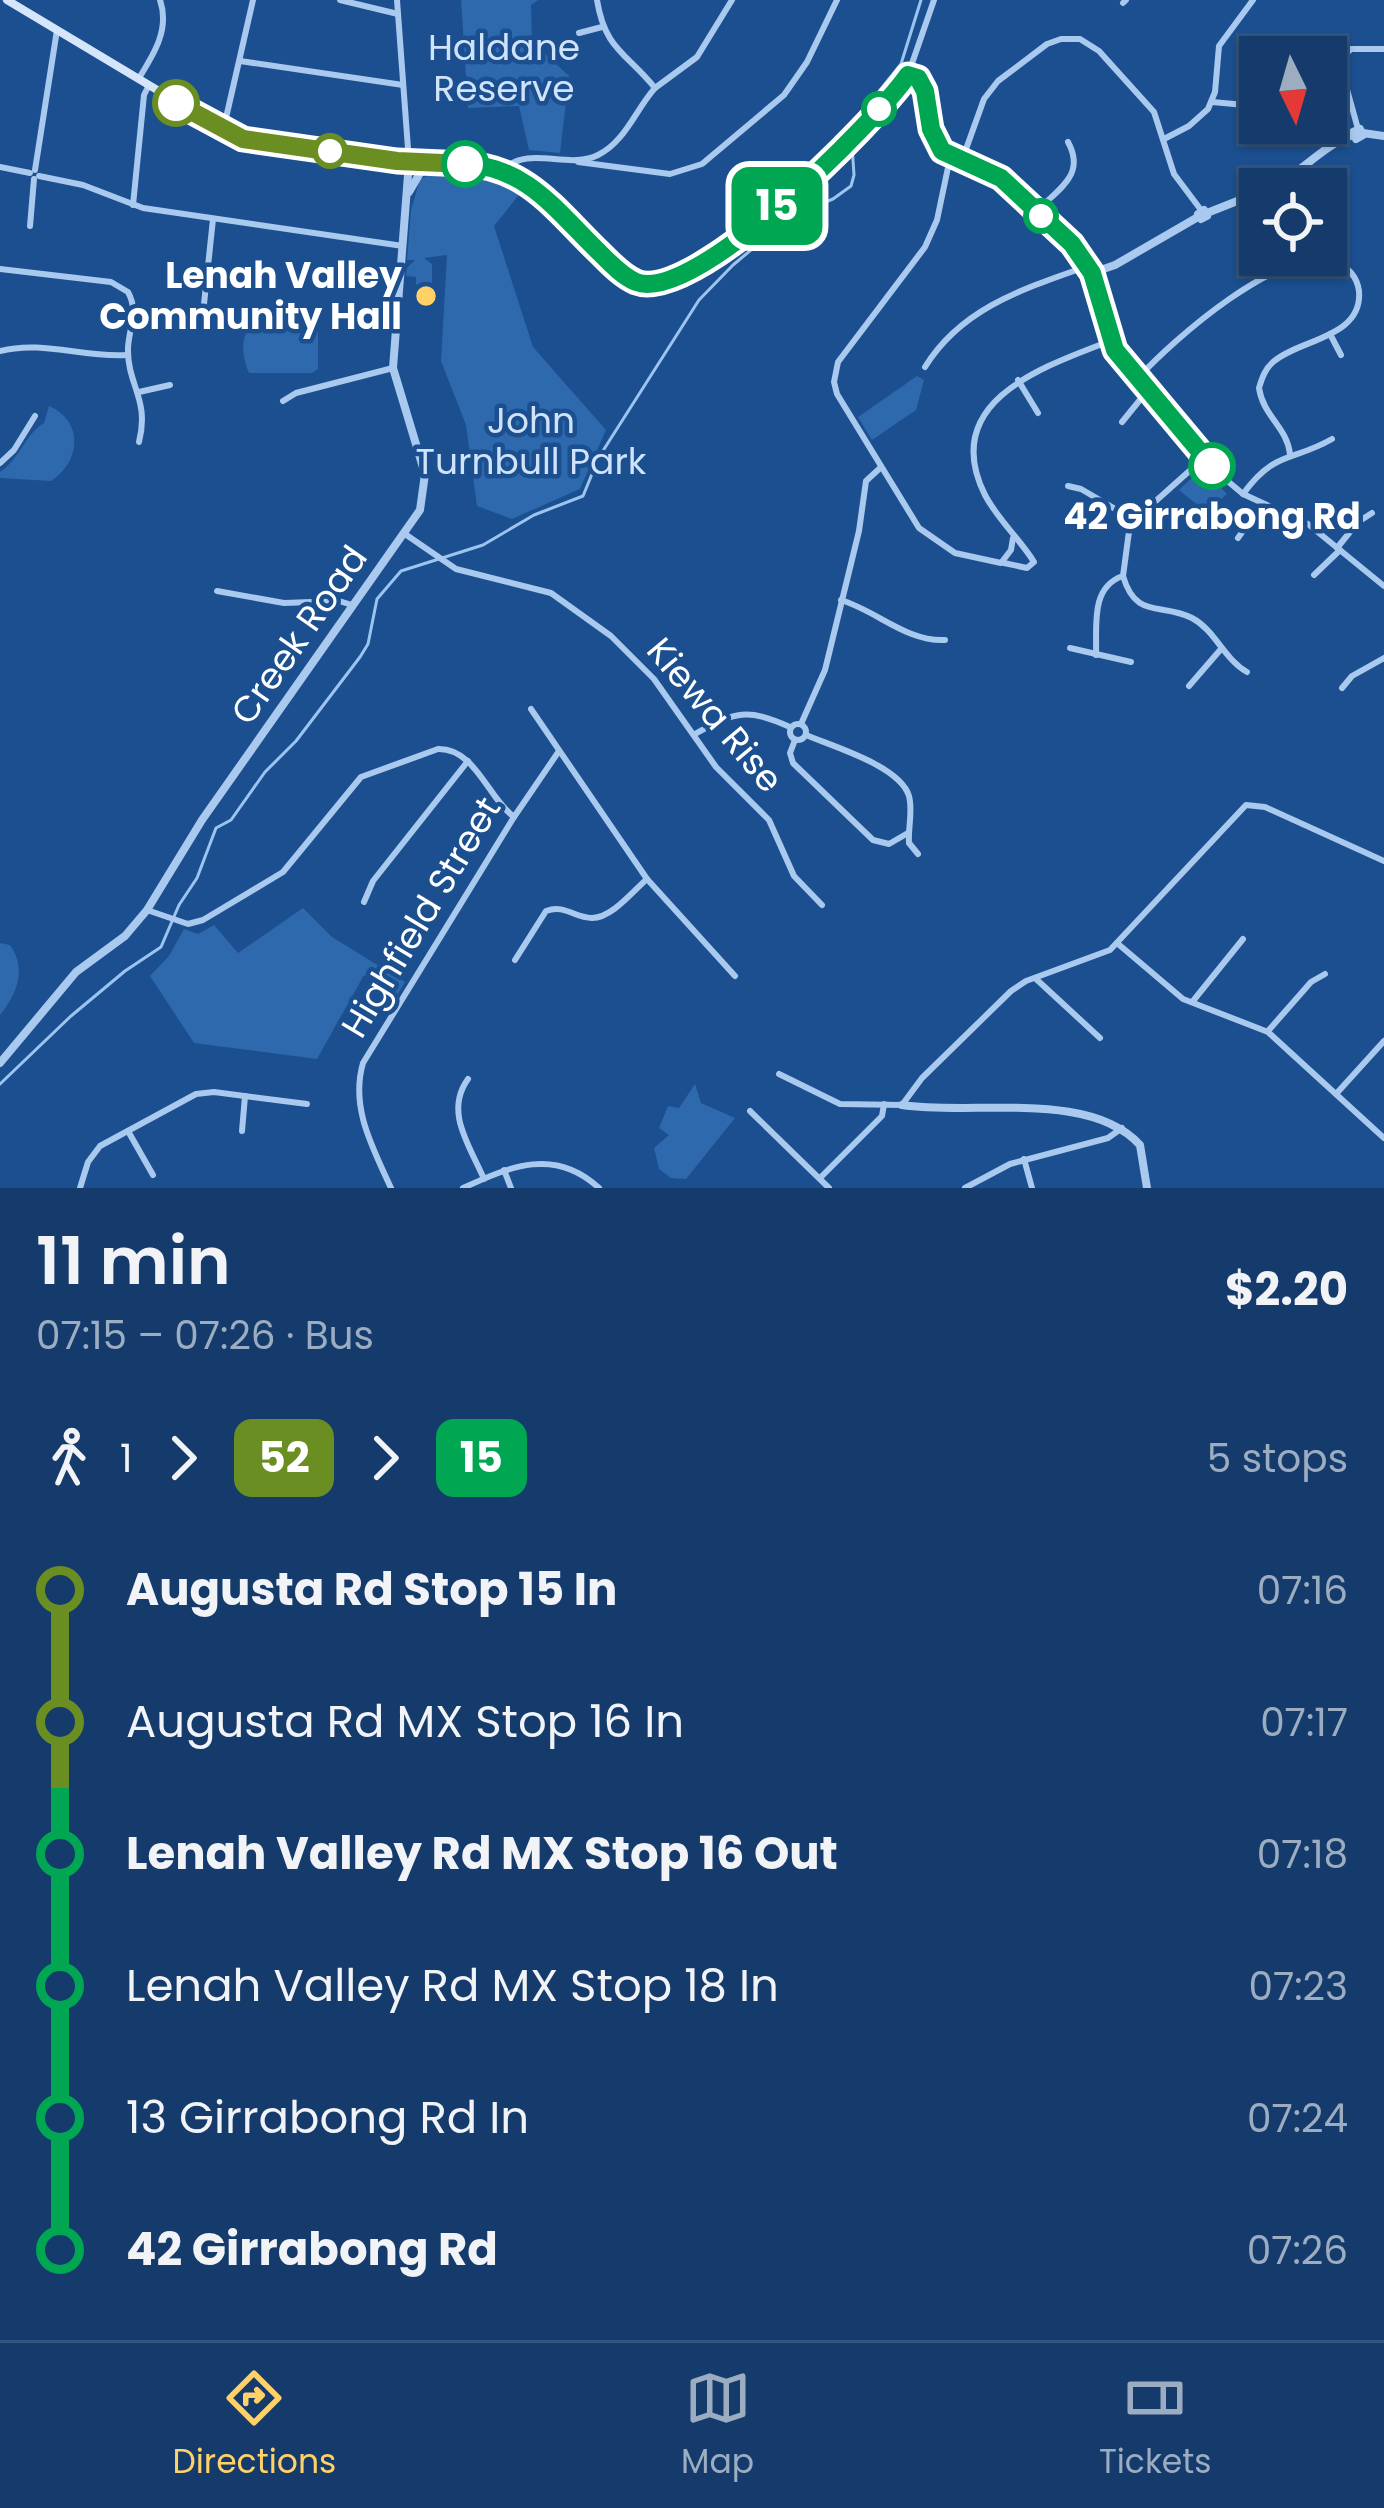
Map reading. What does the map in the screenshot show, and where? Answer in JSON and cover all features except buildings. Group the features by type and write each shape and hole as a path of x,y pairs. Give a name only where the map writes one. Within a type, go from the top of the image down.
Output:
{"main road":[{"path":"7,0 223,132 261,142 409,162"}],"street":[{"path":"139,78 160,44 164,7 160,0"},
{"path":"223,132 253,0"},
{"path":"340,0 398,14"},
{"path":"398,0 409,162 504,169 525,181 628,278 651,285 709,262 844,145 908,75 934,0"},
{"path":"597,0 602,27 619,54 655,88"},
{"path":"578,162 611,147 655,88 698,57 732,0"},
{"path":"504,169 521,158 678,174 702,164 765,115 794,83 837,0"},
{"path":"1164,139 1196,122 1212,102 1220,46 1253,0"},
{"path":"579,33 602,27"},
{"path":"30,226 57,30"},
{"path":"961,163 990,90 1026,57 1061,38 1080,39 1099,51 1154,112 1174,174 1202,213"},
{"path":"1358,132 1339,61 1352,50 1384,49"},
{"path":"240,62 404,85"},
{"path":"908,75 921,82 935,141 950,158 1001,178 1072,244 1090,269 1110,340 1205,457 1243,494 1308,524 1384,586"},
{"path":"133,205 144,95 149,85"},
{"path":"1212,102 1239,104"},
{"path":"1303,168 1333,144 1358,132 1384,136"},
{"path":"1037,212 1075,170 1068,142"},
{"path":"611,147 615,168"},
{"path":"950,158 926,247 835,368 837,394 912,519 935,542 955,553 1027,568 1034,564 982,488 976,446 985,414 1035,369 1110,340"},
{"name":"Creek Road","path":"0,1063 76,972 124,936 147,910 202,820 420,510 426,483 394,368 409,162"},
{"path":"407,196 420,173 442,164"},
{"path":"0,167 83,185 133,205 403,246"},
{"path":"925,367 946,339 997,300 1115,265 1202,213 1239,200"},
{"path":"204,304 213,219"},
{"path":"1138,378 1221,302 1309,260 1323,257 1342,264 1358,287 1354,314 1346,325 1279,358 1261,381 1261,402 1287,435 1291,454"},
{"path":"0,269 124,287 134,304 128,355 144,419 139,442"},
{"path":"1330,334 1341,355"},
{"path":"0,351 32,345 99,356 128,355"},
{"path":"283,400 394,368"},
{"path":"1018,380 1038,413"},
{"path":"139,392 170,385"},
{"path":"1121,422 1148,390"},
{"path":"0,464 35,416"},
{"path":"1243,494 1272,463 1332,439"},
{"path":"1205,457 1134,520 1128,530 1123,576 1139,603 1191,618 1247,672"},
{"path":"694,734 744,712 790,728 801,724 825,670 866,481 880,468"},
{"path":"1068,486 1134,520"},
{"path":"1238,538 1262,504"},
{"path":"1314,574 1358,522 1372,513"},
{"name":"Kiewa Rise","path":"404,534 447,564 559,597 611,636 646,670 716,767 769,820 794,876 823,904"},
{"path":"1001,563 1013,538"},
{"path":"1096,655 1101,592 1108,582 1123,576"},
{"path":"217,590 284,603 339,601 352,605"},
{"path":"842,600 908,633 945,640"},
{"path":"1070,649 1131,662"},
{"path":"1190,686 1221,649"},
{"path":"1342,688 1352,676 1384,658"},
{"path":"532,710 647,879 735,976"},
{"path":"801,724 806,734 896,775 911,802 908,843 918,854"},
{"path":"790,728 795,740"},
{"path":"806,734 795,740 790,752 793,763 873,840 889,844 908,833"},
{"path":"147,910 184,923 203,920 283,872 361,777 438,749 455,751 467,761 500,806 514,817"},
{"name":"Highfield Street","path":"391,1188 362,1114 363,1064 559,752"},
{"path":"364,902 373,881 467,761"},
{"path":"902,1105 914,1086 1019,985 1100,956 1117,943 1246,805 1265,807 1384,861"},
{"path":"515,961 546,911 560,908 596,918 647,879"},
{"path":"1192,1002 1244,939"},
{"path":"1117,943 1192,1002 1268,1032 1384,1138"},
{"path":"1268,1032 1311,982 1324,974"},
{"path":"1035,978 1100,1038"},
{"path":"1336,1094 1384,1041"},
{"path":"779,1074 833,1102 1095,1116 1122,1128 1142,1148 1147,1188"},
{"path":"468,1078 458,1095 457,1113 484,1179"},
{"path":"80,1188 93,1153 196,1094 307,1105"},
{"path":"242,1131 245,1096"},
{"path":"820,1179 882,1116 884,1104"},
{"path":"750,1111 830,1188"},
{"path":"965,1188 1024,1159 1108,1138 1122,1128"},
{"path":"128,1130 153,1175"},
{"path":"1024,1159 1032,1188"},
{"path":"464,1188 525,1163 555,1163 581,1173 599,1188"},
{"path":"504,1170 511,1188"}],"green space":[{"name":"Haldane Reserve","path":"461,0 538,0 531,5 532,42 569,76 560,153 529,150 519,106 468,108"},
{"name":"John Turnbull Park","path":"438,171 500,176 522,191 494,226 533,347 606,430 580,489 512,519 477,506 466,425 441,361 447,255 424,258 432,264 432,287 416,285 416,277 406,276 415,260 407,260 411,210 420,179"},
{"path":"254,322 315,323 318,369 312,373 249,373 243,346"},
{"path":"917,376 924,380 916,410 872,440 858,417"},
{"path":"49,406 73,431 68,463 51,481 0,478 0,472 44,423"},
{"path":"1202,468 1227,494 1206,512 1179,490"},
{"path":"303,908 332,937 405,982 397,995 364,975 317,1059 194,1043 150,976 169,956 184,929 198,934 214,925 238,953"},
{"path":"0,943 10,945 19,972 15,990 0,1015"},
{"path":"695,1084 701,1103 735,1118 686,1179 671,1178 659,1169 654,1148 669,1135 659,1128 668,1106 679,1108"}],"waterway":[{"path":"852,125 901,64 921,0"},
{"path":"0,1084 71,1016 161,947 197,878 216,828 231,820 360,657 368,644 377,599 401,571 483,545 534,515 583,496 599,457 699,300 793,215 851,186 852,145"}],"bus line":[{"name":"15","path":"465,164 499,167 525,181 628,278 658,284 718,256 803,184 908,75 918,78 942,151 1001,178 1072,244 1092,273 1115,350 1212,466"},
{"name":"52","path":"176,103 243,139 397,161 465,164"}],"place":[{"name":"Lenah Valley Community Hall","path":"426,296"},
{"name":"42 Girrabong Rd","path":"1212,466"}]}
